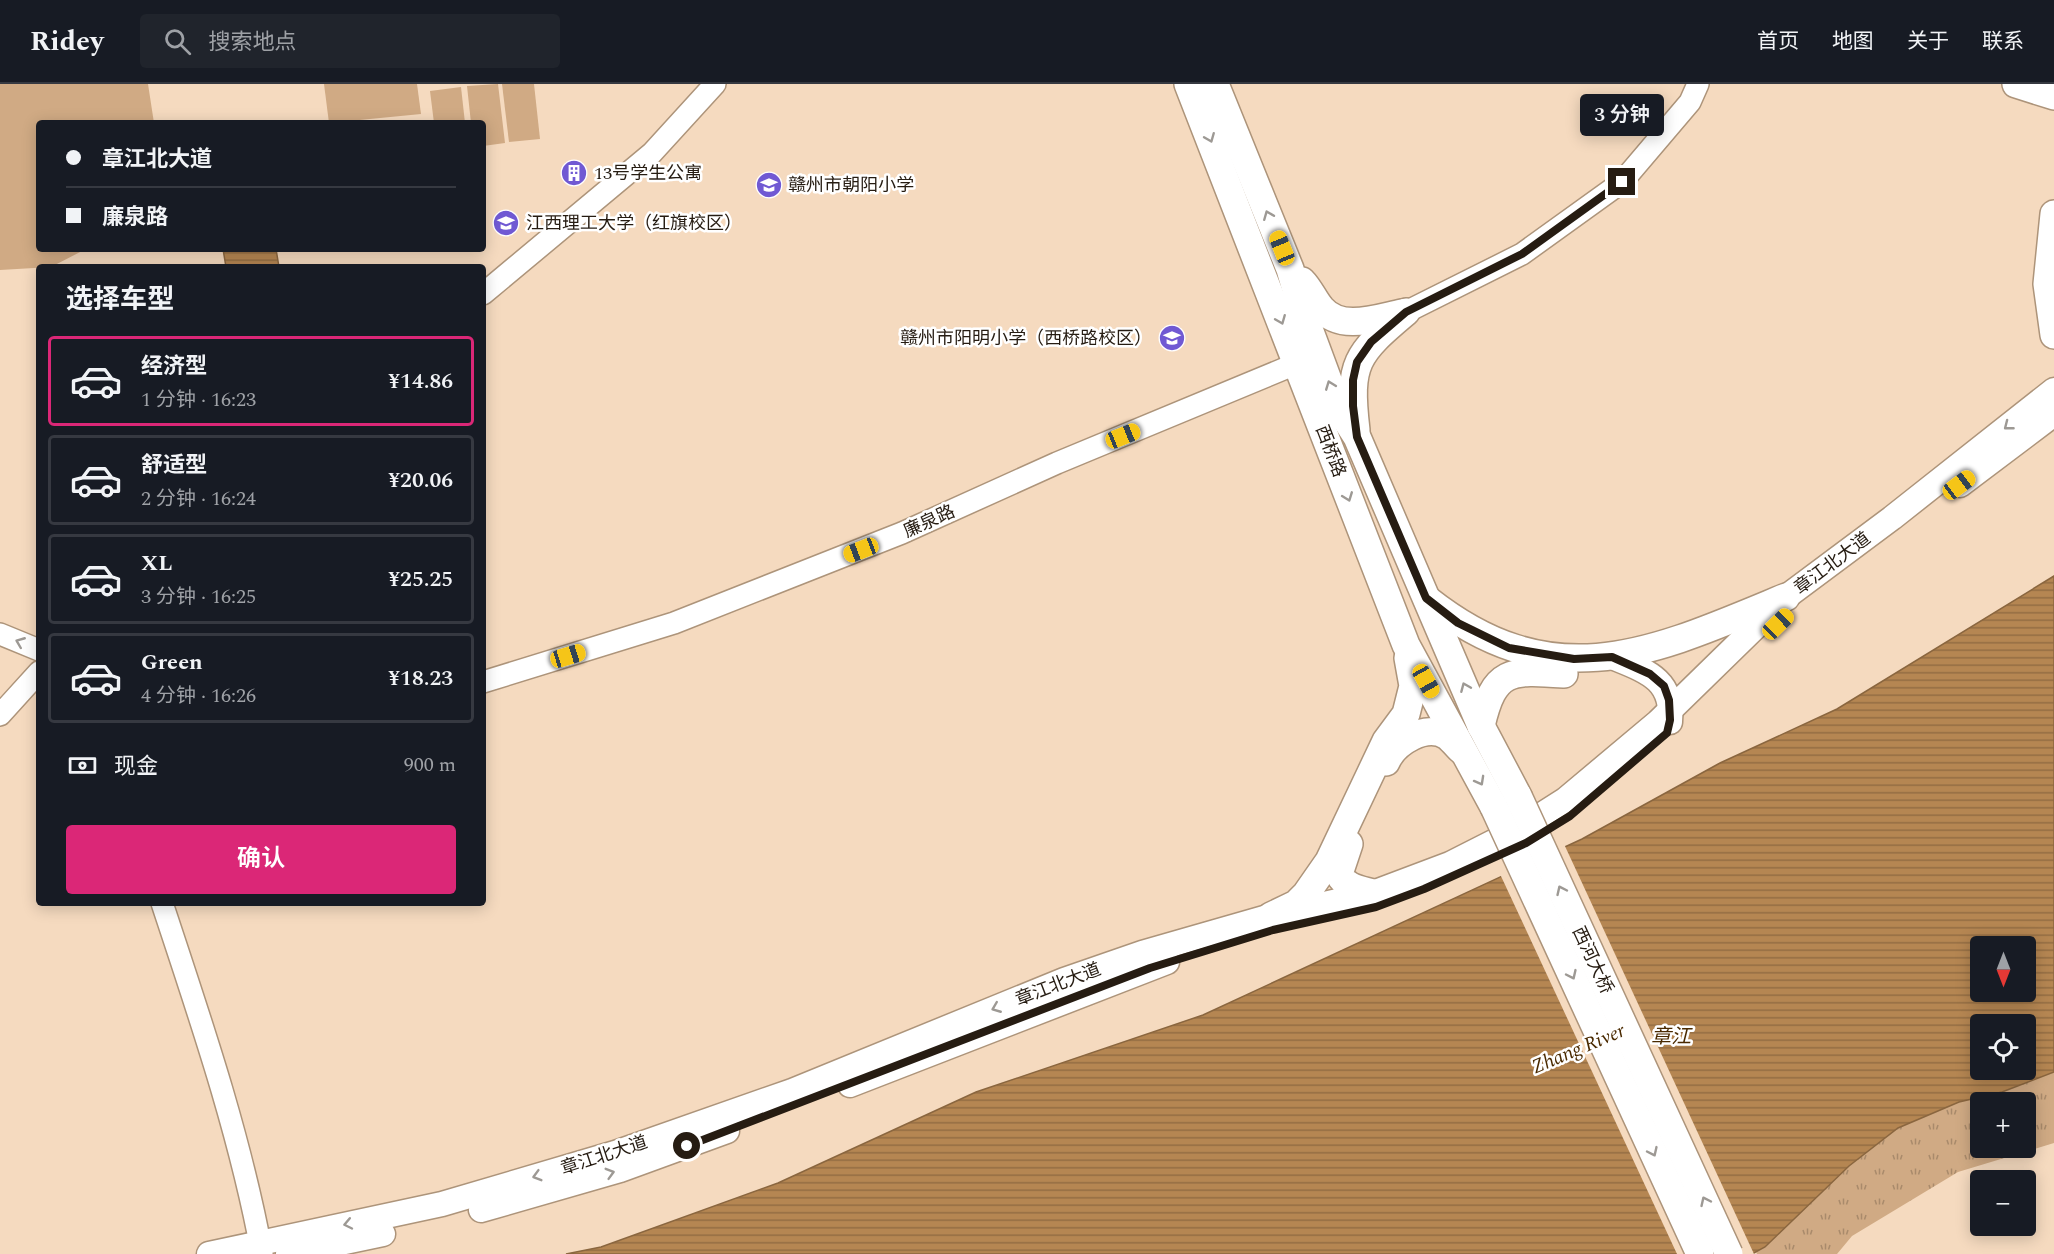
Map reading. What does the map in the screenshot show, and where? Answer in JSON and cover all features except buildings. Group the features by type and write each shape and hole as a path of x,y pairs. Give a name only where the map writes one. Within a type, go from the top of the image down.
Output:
{"main road":[{"name":"西桥路","path":"1188,84 1406,645 1466,755 1506,802"},
{"name":"西桥路","path":"1215,84 1290,269 1302,310 1338,407 1357,437 1481,726 1506,802"},
{"path":"2016,84 2054,96"},
{"path":"2054,214 2047,284 2054,335"},
{"path":"1290,269 1305,284 1321,309 1333,318 1359,322 1406,312"},
{"path":"1357,437 1353,380 1357,362 1371,342 1406,312"},
{"name":"章江北大道","path":"288,1254 445,1220 620,1170 798,1105 1150,968 1273,930 1376,907 1416,892 1526,843 1570,816 1789,604 1892,518 2054,390"},
{"name":"章江北大道","path":"1789,604 2054,414"},
{"path":"1426,598 1458,623 1509,648 1622,666 1652,689 1665,722"},
{"path":"1481,726 1492,689 1512,676 1528,672 1569,675 1622,666 1760,624 1789,604"},
{"path":"1622,666 1658,646 1789,604"},
{"name":"章江北大道","path":"209,1254 261,1248 442,1204 615,1153 792,1091 1064,980 1142,953 1271,916 1373,893 1421,877 1519,829 1565,800 1665,722 1760,624"},
{"path":"1271,916 1296,904 1316,881 1329,861 1386,741 1406,714 1413,686 1406,645"},
{"path":"1373,893 1353,888 1343,882 1339,874 1341,862 1390,753 1404,741 1418,735 1436,732 1448,736 1466,755"},
{"name":"西河大桥","path":"1506,802 1700,1254"},
{"name":"西河大桥","path":"1506,802 1729,1254"}],"street":[{"path":"486,291 652,153 715,84"},
{"path":"1406,312 1522,254 1622,182 1690,102 1698,84"},
{"name":"廉泉路","path":"486,681 685,619 902,533 1057,463 1298,363"},
{"path":"0,634 36,649"},
{"path":"0,715 36,675"},
{"path":"163,906 213,1058 241,1160 261,1248"}],"green space":[{"path":"0,84 148,84 154,120 36,120 36,252 80,252 57,264 36,264 36,268 0,270"},
{"path":"324,84 417,84 421,114 360,120 329,120"},
{"path":"498,84 505,143 486,146 486,120 471,120 467,86"},
{"path":"502,84 534,84 540,139 509,142"},
{"path":"461,87 465,120 434,120 430,91"},
{"path":"2054,1072 2054,1143 2036,1148 2036,1092 2002,1092"},
{"path":"1970,1099 1970,1158 2004,1158 1958,1172 1852,1236 1837,1254 1757,1254 1756,1252 1849,1166 1898,1128"}],"water":[{"path":"224,252 276,252 278,264 226,264"},
{"name":"章江","path":"2054,576 2054,1072 2036,1079 2036,1014 1970,1014 1970,1080 2033,1080 2002,1092 1970,1092 1970,1099 1898,1128 1849,1166 1765,1247 1752,1254 566,1254 601,1247 778,1183 976,1092 1203,1015 1582,839 1720,763 1837,709"}],"pier":[{"path":"1564,844 1754,1254 1677,1254 1500,874"}],"place":[{"name":"13号学生公寓","path":"574,173"},
{"name":"赣州市朝阳小学","path":"769,185"},
{"name":"江西理工大学（红旗校区）","path":"506,223"},
{"name":"赣州市阳明小学（西桥路校区）","path":"1172,338"}],"route":[{"path":"687,1146 1150,968 1273,930 1376,907 1424,889 1526,843 1570,816 1667,733 1670,720 1669,700 1664,686 1650,674 1612,657 1574,659 1509,648 1458,623 1426,598 1357,437 1353,406 1353,380 1357,362 1371,342 1406,312 1522,254 1622,182"}],"water label":[{"name":"Zhang River","path":"1578,1048"}]}
